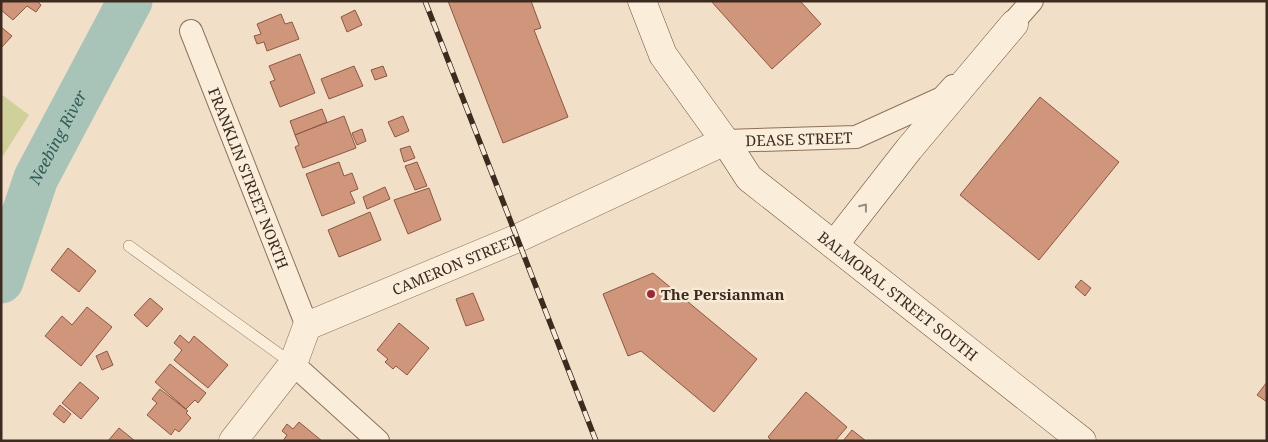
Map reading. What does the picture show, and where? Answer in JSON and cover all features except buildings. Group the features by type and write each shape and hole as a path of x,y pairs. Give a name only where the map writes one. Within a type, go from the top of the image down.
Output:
{"main road":[{"name":"BALMORAL STREET SOUTH","path":"642,1 663,55 725,141 749,178 1082,441"},
{"path":"834,245 909,149 1014,24"},
{"name":"CAMERON STREET","path":"307,326 518,238 725,141"},
{"path":"233,441 294,364 307,326"}],"street":[{"name":"DEASE STREET","path":"725,141 856,136 942,98 1014,24 1032,1"},
{"name":"FRANKLIN STREET NORTH","path":"191,31 307,326"},
{"path":"294,364 378,441"}],"lane":[{"path":"128,246 294,364"}],"green space":[{"path":"1,94 29,115 1,159"}],"waterway":[{"name":"Neebing River","path":"1,281 36,178 130,1"}],"railway":[{"path":"425,1 596,441"}],"place":[{"name":"The Persianman","path":"651,294"}]}
